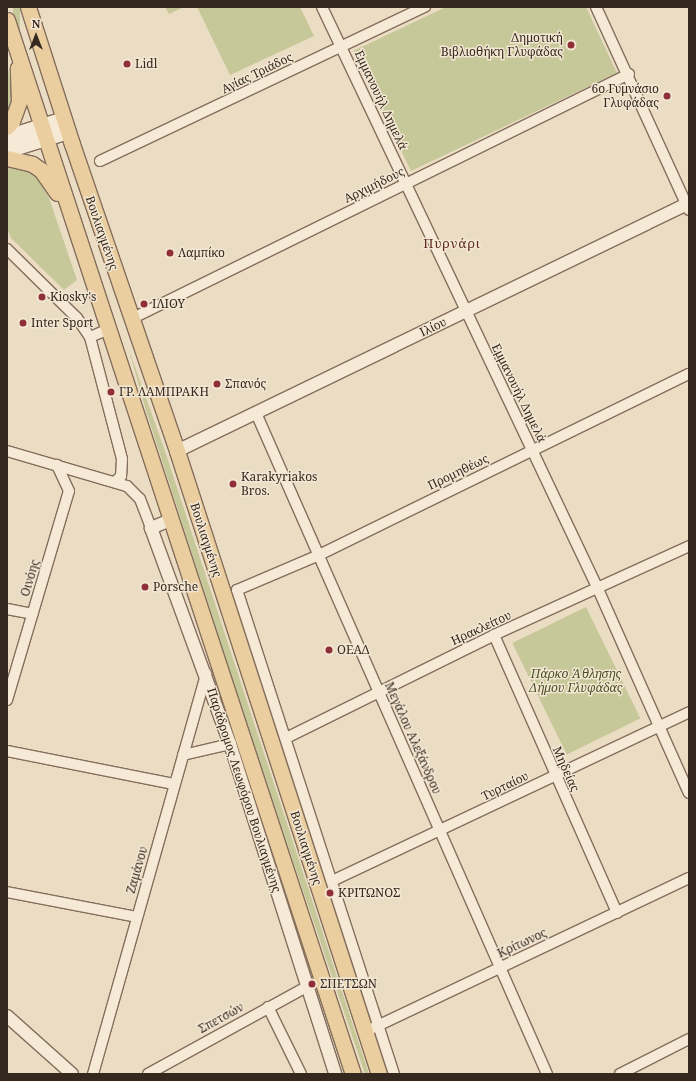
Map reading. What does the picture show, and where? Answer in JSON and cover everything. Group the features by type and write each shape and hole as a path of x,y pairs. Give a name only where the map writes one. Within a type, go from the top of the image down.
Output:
{"main road":[{"name":"Βουλιαγμένης","path":"28,7 66,126 372,1029 379,1074"},
{"path":"38,7 39,40"},
{"name":"Βουλιαγμένης","path":"7,20 353,1074"},
{"path":"7,127 12,121 19,102 17,51"},
{"path":"7,137 44,132 66,126"},
{"path":"7,151 44,132"},
{"path":"7,158 32,164 41,170 70,215"}],"street":[{"name":"Εμμανουήλ Δημελά","path":"322,7 406,183 465,312 598,589 689,792"},
{"name":"Αγίας Τριάδος","path":"100,161 425,7"},
{"path":"596,7 629,74 688,206"},
{"name":"Αρχιμήδους","path":"131,319 629,74"},
{"name":"Ιλίου","path":"177,451 688,206"},
{"path":"7,249 77,318 90,337 122,459 121,476 116,482"},
{"path":"90,337 109,329"},
{"name":"Προμηθέως","path":"286,738 237,590 319,555 689,374"},
{"name":"Μεγάλου Αλεξάνδρου","path":"256,413 499,968 547,1074"},
{"path":"7,450 116,482 135,492 151,528 170,520"},
{"name":"Οινόης","path":"7,700 69,491 57,465"},
{"name":"Παράδρομος Λεωφόρου Βουλιαγμένης","path":"151,528 206,673 230,744 323,1032 335,1074"},
{"name":"Ηρακλείτου","path":"286,738 494,635 598,589 689,546"},
{"path":"7,609 33,614"},
{"name":"Μηδείας","path":"494,635 616,913"},
{"name":"Ζαμάνου","path":"93,1074 206,673"},
{"name":"Τυρταίου","path":"332,881 440,832 689,712"},
{"path":"286,738 332,881 372,1029 394,1074"},
{"path":"183,755 230,744"},
{"path":"7,751 174,784"},
{"name":"Κρίτωνος","path":"372,1029 689,878"},
{"path":"7,892 137,917"},
{"name":"Σπετσών","path":"148,1074 308,986"},
{"path":"268,1007 301,1074"},
{"path":"7,1016 72,1074"},
{"path":"323,1032 338,1028"},
{"path":"620,1074 689,1039"}],"green space":[{"path":"13,7 20,7 20,101 13,101"},
{"path":"165,7 184,7 169,14"},
{"path":"197,7 300,7 314,36 230,75"},
{"path":"446,7 586,7 617,73 411,171 353,51"},
{"path":"7,67 14,87 11,107 7,112"},
{"path":"7,164 25,168 39,180 49,198 77,280 64,290 11,238 7,228"},
{"path":"128,347 166,454 369,1074 365,1074 252,740 147,414"},
{"name":"Πάρκο Άθλησης Δήμου Γλυφάδας","path":"586,607 640,718 567,754 512,643"}],"place":[{"name":"Δημοτική Βιβλιοθήκη Γλυφάδας","path":"571,45"},
{"name":"Lidl","path":"127,64"},
{"name":"6ο Γυμνάσιο Γλυφάδας","path":"667,96"},
{"name":"Λαμπίκο","path":"170,253"},
{"name":"Kiosky's","path":"42,297"},
{"name":"ΙΛΙΟΥ","path":"144,304"},
{"name":"Inter Sport","path":"23,323"},
{"name":"Σπανός","path":"217,384"},
{"name":"ΓΡ. ΛΑΜΠΡΑΚΗ","path":"111,392"},
{"name":"Karakyriakos Bros.","path":"233,484"},
{"name":"Porsche","path":"145,587"},
{"name":"ΟΕΑΔ","path":"329,650"},
{"name":"ΚΡΙΤΩΝΟΣ","path":"330,893"},
{"name":"ΣΠΕΤΣΩΝ","path":"312,984"}],"district":[{"name":"Πυρνάρι","path":"452,243"}]}
